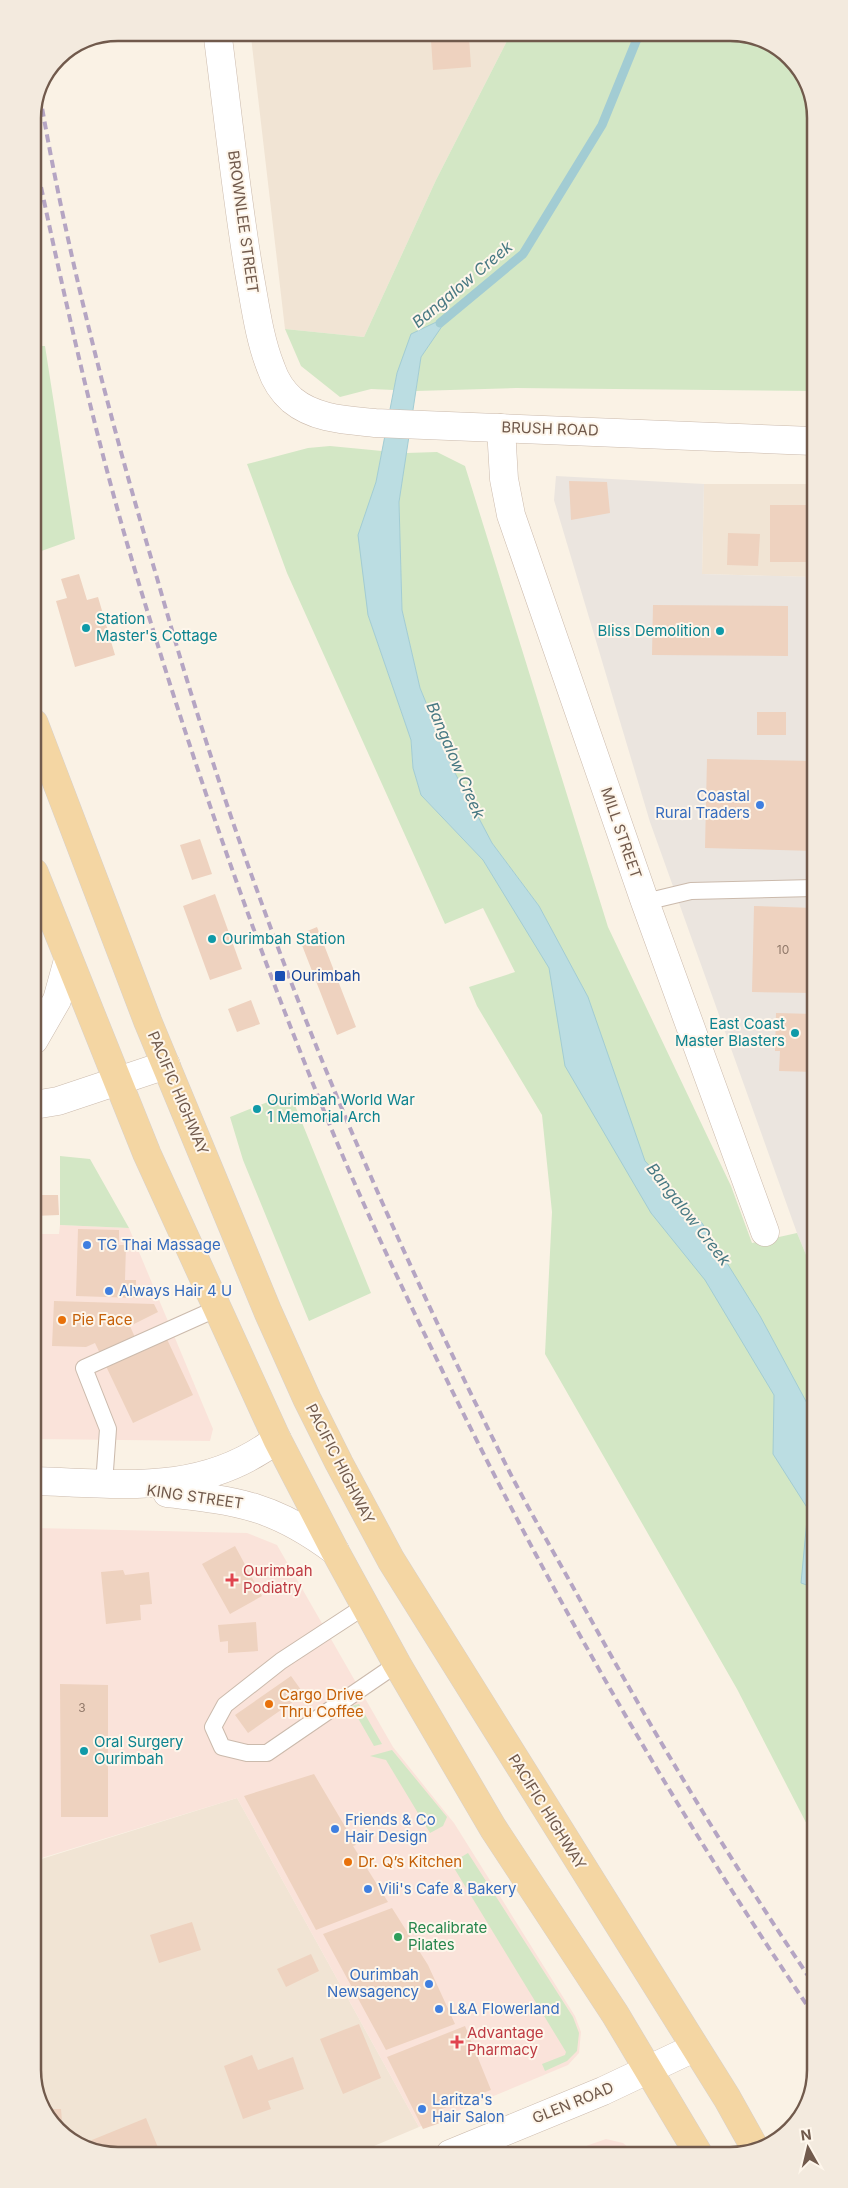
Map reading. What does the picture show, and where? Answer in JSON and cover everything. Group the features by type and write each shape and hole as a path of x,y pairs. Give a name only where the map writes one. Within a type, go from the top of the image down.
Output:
{"main road":[{"name":"PACIFIC HIGHWAY","path":"41,741 166,1064 268,1312 307,1399 339,1463 391,1560 694,2048 727,2098 752,2143"},
{"path":"41,890 147,1154 277,1439 397,1664 493,1828 615,2014 694,2147"}],"street":[{"name":"BROWNLEE STREET","path":"218,41 245,245 259,328 271,369 279,385 291,399"},
{"name":"BRUSH ROAD","path":"291,399 308,410 328,418 375,423 807,441"},
{"name":"MILL STREET","path":"501,428 504,479 511,514 645,902 765,1232"},
{"path":"41,1028 57,1000 68,960"},
{"path":"41,1104 58,1101 166,1064"},
{"name":"KING STREET","path":"41,1481 104,1484 168,1482 201,1478 241,1463 277,1439"},
{"name":"KING STREET","path":"104,1484 216,1498 254,1506 296,1524 335,1550"},
{"name":"GLEN ROAD","path":"467,2147 649,2071 694,2048"}],"lane":[{"path":"645,902 691,891 807,888"},
{"path":"104,1484 108,1429 84,1368 218,1308"},
{"path":"365,1606 281,1661 225,1704 213,1728 222,1746 247,1754 267,1753 397,1664"}],"shaded area":[{"path":"251,41 507,41 436,180 364,337 285,329"},
{"path":"556,476 704,484 702,574 807,577 807,1257 650,822 554,500"},
{"path":"704,484 807,484 807,577 702,574"},
{"path":"60,1225 129,1228 213,1429 210,1441 41,1439 41,1234 59,1234"},
{"path":"41,1528 247,1533 277,1545 393,1747 454,1823 575,2016 581,2032 579,2053 568,2065 419,2127 237,1798 41,1858"},
{"path":"237,1798 419,2127 372,2147 113,2147 93,2143 71,2131 54,2113 47,2099 42,2080 41,1859"},
{"path":"606,2139 623,2143 628,2147 583,2147"}],"green space":[{"path":"507,41 735,41 755,45 777,57 788,67 799,84 804,98 807,118 807,391 516,388 416,391 421,357 448,316 397,373 394,390 371,389 340,397 301,366 285,329 364,337 436,180"},
{"path":"41,346 45,346 75,539 41,551"},
{"path":"330,446 382,451 376,483 368,615 411,740 413,768 421,795 483,860 501,889 587,996 539,906 492,843 455,773 420,688 402,610 399,502 406,453 437,452 465,466 608,927 731,1186 752,1243 797,1233 807,1257 807,1825 737,1689 545,1354 552,1212 542,1115 477,1006 469,987 515,972 483,908 445,924 287,573 247,464 308,448"},
{"path":"290,1093 371,1293 309,1321 243,1160 230,1117"},
{"path":"60,1156 90,1159 129,1228 60,1225"},
{"path":"359,1704 382,1744 374,1746 351,1706"},
{"path":"392,1750 447,1817 443,1826 430,1833 386,1760 370,1756"},
{"path":"468,1853 573,2017 579,2033 577,2051 567,2061 545,2071 542,2064 565,2055 566,2052 451,1863"}],"water":[{"path":"449,316 421,357 399,502 402,610 420,688 455,773 492,843 539,906 588,997 645,1161 702,1223 760,1316 807,1403 807,1507 773,1454 774,1395 705,1280 651,1213 565,1066 549,968 483,860 421,795 413,768 411,740 368,615 358,535 376,482 397,373 411,334"},
{"path":"807,1520 807,1585 801,1583"}],"building":[{"path":"431,41 469,41 471,67 433,70"},
{"path":"569,481 607,482 610,513 571,520"},
{"path":"770,505 807,505 807,562 770,562"},
{"path":"728,533 760,534 758,566 727,565"},
{"name":"Station Master's Cottage","path":"79,574 87,600 98,597 115,655 75,667 56,601 67,598 61,579"},
{"name":"Bliss Demolition","path":"653,605 788,606 788,656 652,655"},
{"path":"757,712 786,712 786,735 757,735"},
{"name":"Coastal Rural Traders","path":"707,759 807,761 807,851 705,848"},
{"path":"200,839 212,874 192,880 180,845"},
{"name":"Ourimbah Station","path":"215,894 242,969 210,980 183,906"},
{"path":"754,906 807,908 807,993 752,992"},
{"path":"317,927 356,1027 337,1035 298,935"},
{"path":"251,1000 260,1024 237,1032 228,1009"},
{"name":"East Coast Master Blasters","path":"776,1013 807,1014 807,1072 779,1071 780,1051 775,1051"},
{"path":"41,1195 58,1195 59,1215 41,1216"},
{"path":"78,1229 119,1230 119,1245 126,1245 125,1280 136,1280 136,1298 76,1296"},
{"path":"54,1301 154,1304 158,1312 130,1326 140,1349 166,1337 193,1395 133,1423 95,1343 86,1347 52,1346"},
{"name":"Ourimbah Podiatry","path":"235,1546 262,1596 230,1614 202,1564"},
{"path":"123,1570 125,1575 149,1572 152,1604 140,1605 141,1620 106,1624 101,1572"},
{"path":"256,1622 258,1651 228,1653 228,1641 220,1642 218,1625"},
{"name":"Cargo Drive Thru Coffee","path":"291,1676 304,1694 248,1733 235,1715"},
{"name":"Oral Surgery Ourimbah","path":"60,1684 108,1685 108,1817 61,1817"},
{"path":"314,1774 356,1845 353,1846 388,1902 316,1930 244,1796"},
{"path":"392,1908 428,1965 455,2024 386,2050 323,1934"},
{"path":"192,1922 201,1950 159,1963 150,1935"},
{"path":"311,1954 319,1971 286,1987 277,1969"},
{"path":"359,2024 381,2078 343,2094 320,2039"},
{"path":"465,2026 491,2090 439,2110 443,2122 423,2129 387,2057"},
{"path":"252,2055 258,2070 293,2057 304,2089 268,2101 271,2109 243,2119 224,2066"},
{"path":"52,2109 61,2109 62,2123"},
{"path":"146,2118 158,2147 113,2147 89,2141"}],"waterway":[{"name":"Bangalow Creek","path":"440,323 523,254 602,125 636,41"}],"railway":[{"path":"42,108 63,218 91,338 123,459 180,657 217,776 244,854 314,1040 407,1258 509,1471 692,1795 807,1974"},
{"path":"41,186 95,424 124,533 161,656 205,792 253,927 331,1128 357,1189 442,1370 571,1619 664,1781 713,1861 807,2005"}],"place":[{"name":"Station Master's Cottage","path":"86,628"},
{"name":"Bliss Demolition","path":"720,631"},
{"name":"Coastal Rural Traders","path":"760,805"},
{"name":"Ourimbah Station","path":"212,939"},
{"name":"Ourimbah","path":"280,976"},
{"name":"East Coast Master Blasters","path":"795,1033"},
{"name":"Ourimbah World War 1 Memorial Arch","path":"257,1109"},
{"name":"TG Thai Massage","path":"87,1245"},
{"name":"Always Hair 4 U","path":"109,1291"},
{"name":"Pie Face","path":"62,1320"},
{"name":"Ourimbah Podiatry","path":"232,1580"},
{"name":"Cargo Drive Thru Coffee","path":"269,1704"},
{"name":"Oral Surgery Ourimbah","path":"84,1751"},
{"name":"Friends & Co Hair Design","path":"335,1829"},
{"name":"Dr. Q’s Kitchen","path":"348,1862"},
{"name":"Vili's Cafe & Bakery","path":"368,1889"},
{"name":"Recalibrate Pilates","path":"398,1937"},
{"name":"Ourimbah Newsagency","path":"429,1984"},
{"name":"L&A Flowerland","path":"439,2009"},
{"name":"Advantage Pharmacy","path":"457,2042"},
{"name":"Laritza's Hair Salon","path":"422,2109"}]}
